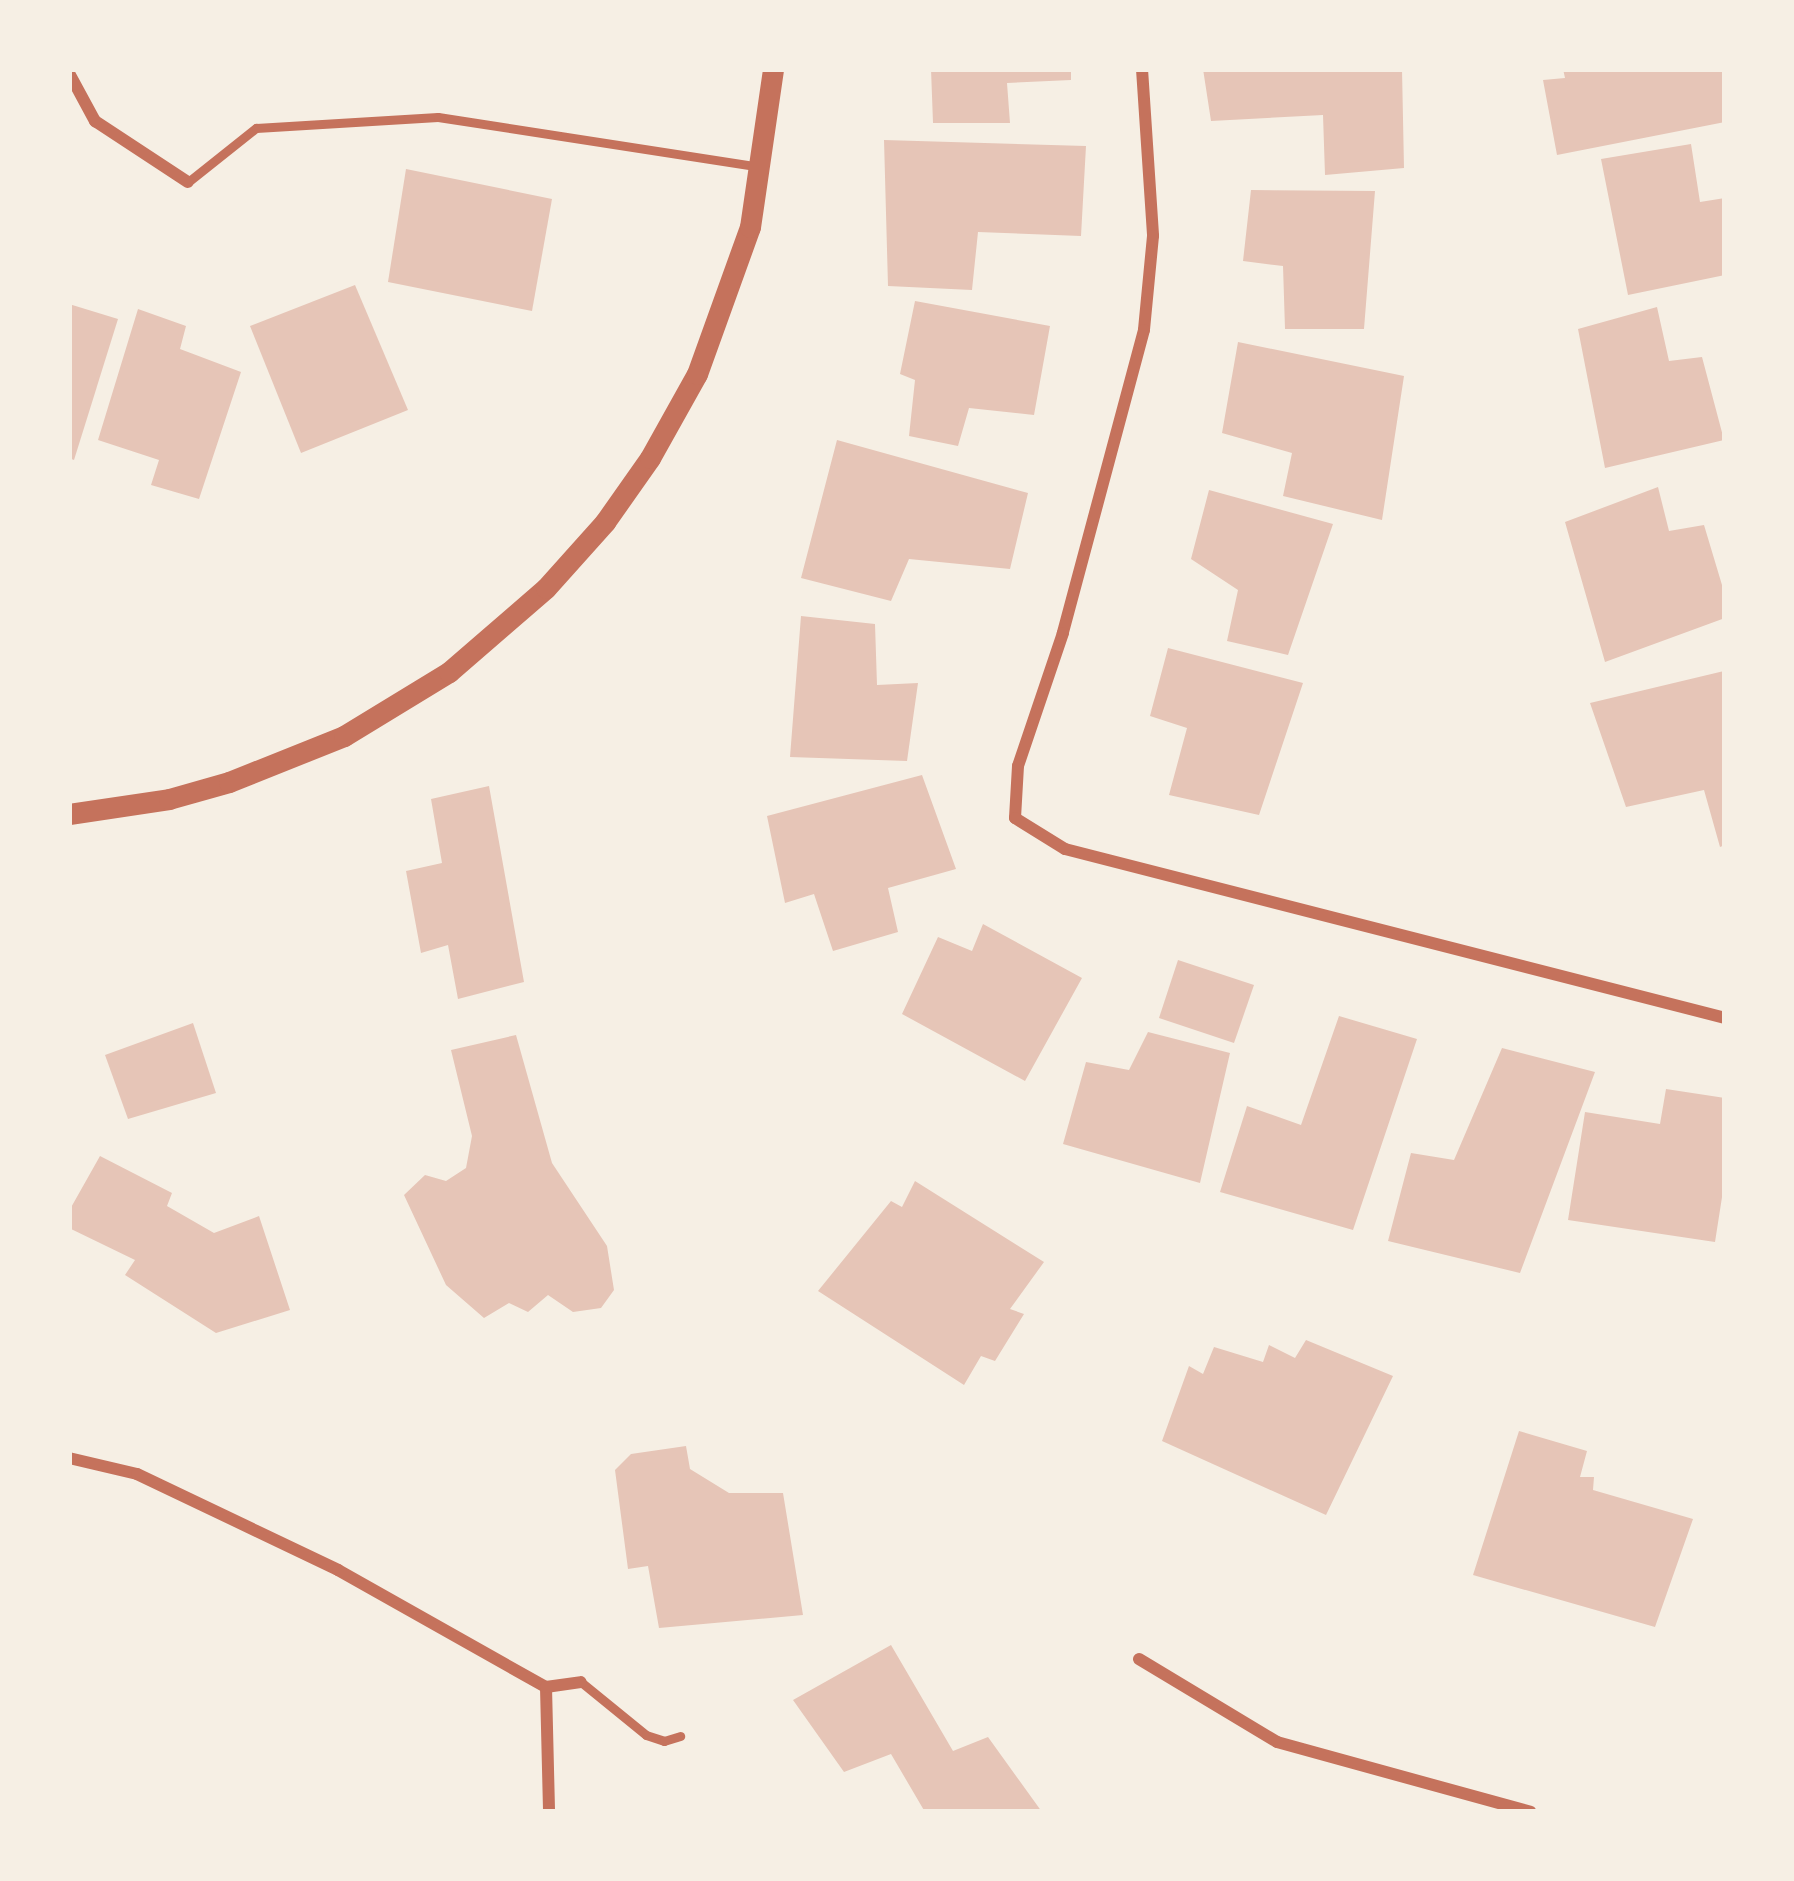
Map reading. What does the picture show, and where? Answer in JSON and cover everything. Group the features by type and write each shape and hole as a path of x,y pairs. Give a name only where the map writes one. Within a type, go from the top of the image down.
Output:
{"street":[{"path":"69,814 170,799 323,745 449,672 511,620 605,522 688,391 725,308 763,167 773,69"},
{"path":"1142,69 1153,236 1146,318 1064,633 1018,766 1015,818 1065,849 1725,1018"},
{"path":"69,73 95,121 188,182"},
{"path":"69,1459 137,1474 338,1570 546,1687 581,1682"},
{"path":"1139,1659 1277,1742 1531,1812"},
{"path":"546,1687 549,1812"}],"lane":[{"path":"188,182 256,128 438,117 763,167"},
{"path":"581,1682 646,1735 664,1741 680,1736"}],"building":[{"path":"931,69 1071,69 1071,80 1007,83 1010,123 933,123"},
{"path":"1203,69 1402,69 1404,168 1325,175 1323,115 1211,121"},
{"path":"1563,69 1725,69 1725,122 1557,155 1543,80 1565,78"},
{"path":"884,140 1086,146 1081,236 978,232 972,290 888,286"},
{"path":"1691,144 1700,202 1725,198 1725,275 1628,295 1601,159"},
{"path":"406,169 552,199 532,311 388,282"},
{"path":"1251,190 1375,191 1364,329 1285,329 1283,266 1243,261"},
{"path":"355,285 408,410 301,453 250,326"},
{"path":"915,301 1050,326 1034,415 969,408 958,446 909,436 915,380 900,374"},
{"path":"69,304 118,319 74,460 69,458"},
{"path":"1657,307 1669,361 1702,357 1724,440 1605,468 1578,329"},
{"path":"138,309 186,326 180,349 241,372 199,499 151,485 159,460 98,440"},
{"path":"1238,342 1404,376 1382,520 1283,496 1292,453 1222,433"},
{"path":"837,440 1028,493 1010,569 909,559 891,601 801,578"},
{"path":"1658,487 1669,531 1704,525 1725,595 1725,618 1605,662 1565,522"},
{"path":"1209,490 1333,524 1288,655 1227,641 1238,590 1191,559"},
{"path":"801,616 875,624 877,685 918,683 907,761 790,757"},
{"path":"1168,648 1303,683 1259,815 1169,795 1187,728 1150,716"},
{"path":"1724,671 1725,845 1720,847 1704,790 1626,807 1590,703"},
{"path":"922,775 956,869 888,888 898,932 833,951 814,894 785,903 767,816"},
{"path":"489,786 524,982 458,999 448,945 421,953 406,871 442,863 431,799"},
{"path":"983,924 1082,978 1025,1081 902,1014 938,937 972,951"},
{"path":"1178,960 1254,985 1234,1043 1159,1018"},
{"path":"1339,1016 1417,1039 1353,1230 1220,1192 1247,1106 1301,1125"},
{"path":"193,1023 216,1093 128,1119 105,1055"},
{"path":"1148,1032 1230,1053 1200,1183 1063,1144 1086,1062 1129,1070"},
{"path":"516,1035 552,1163 607,1246 614,1290 601,1308 573,1312 548,1295 528,1312 509,1303 484,1318 446,1285 404,1195 425,1175 446,1181 466,1168 472,1136 451,1050"},
{"path":"1502,1048 1595,1072 1520,1273 1388,1241 1411,1153 1454,1160"},
{"path":"1666,1089 1725,1098 1725,1178 1715,1242 1568,1220 1585,1112 1660,1124"},
{"path":"100,1156 172,1193 167,1206 214,1233 259,1216 290,1310 216,1333 125,1275 135,1260 69,1228 69,1211"},
{"path":"915,1181 1044,1262 1010,1309 1024,1314 995,1361 981,1356 964,1385 818,1291 891,1201 902,1207"},
{"path":"1306,1340 1393,1376 1326,1515 1162,1441 1189,1366 1203,1374 1214,1347 1263,1362 1269,1345 1295,1358"},
{"path":"1519,1431 1587,1451 1580,1477 1594,1477 1593,1490 1693,1519 1655,1627 1473,1575"},
{"path":"686,1446 690,1469 729,1493 783,1493 803,1615 659,1628 648,1566 628,1569 615,1470 631,1454"},
{"path":"891,1645 953,1751 988,1737 1042,1812 925,1812 891,1754 844,1772 793,1700"}]}
